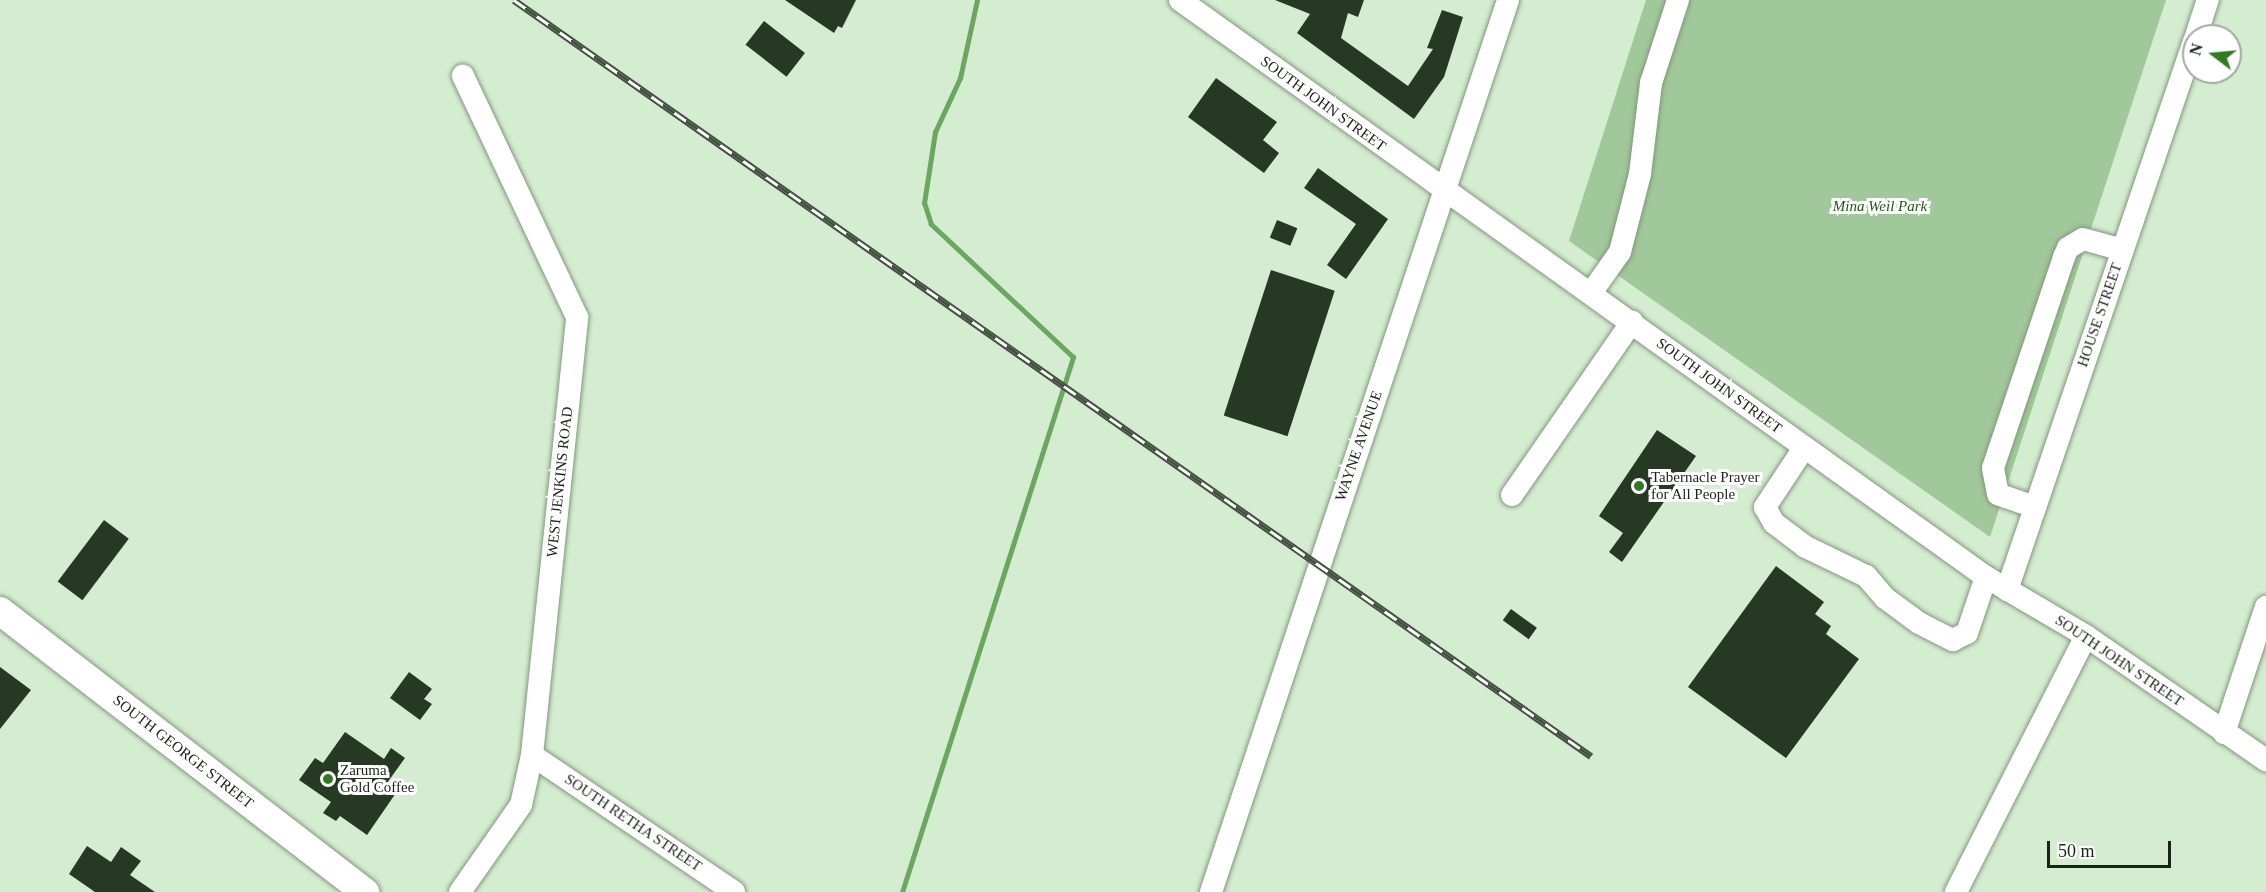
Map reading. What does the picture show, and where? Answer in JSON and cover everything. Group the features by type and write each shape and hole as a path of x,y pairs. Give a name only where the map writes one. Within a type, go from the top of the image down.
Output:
{"main road":[{"name":"SOUTH GEORGE STREET","path":"0,611 365,892"}],"street":[{"path":"1591,293 1620,252 1640,174 1651,83 1678,0"},
{"path":"2200,24 2208,0"},
{"name":"WAYNE AVENUE","path":"1211,892 1445,193 1506,1"},
{"name":"SOUTH JOHN STREET","path":"1185,2 1445,193 1632,322 1986,577 2086,636 2266,760"},
{"name":"WEST JENKINS ROAD","path":"459,892 521,805 532,755 577,317 463,76"},
{"name":"HOUSE STREET","path":"2007,590 2182,76"},
{"path":"2035,507 1998,494 1993,468 2064,257 2068,248 2083,239 2123,250"},
{"path":"1512,495 1632,322"},
{"path":"1804,448 1765,507 1774,523 1804,546 1866,576 1885,598 1919,623 1953,640 1967,633 1986,577"},
{"path":"2224,733 2266,607"},
{"path":"1956,892 2086,636"},
{"name":"SOUTH RETHA STREET","path":"532,755 726,890"}],"green space":[{"name":"Mina Weil Park","path":"1646,0 2166,0 1990,537 1569,241"}],"building":[{"path":"785,0 856,0 842,28 838,26 834,33"},
{"path":"1275,0 1364,0 1358,17 1348,13 1341,38 1408,86 1433,49 1427,48 1442,10 1463,17 1444,77 1414,119 1297,33 1310,14"},
{"path":"764,21 805,53 787,77 746,45"},
{"path":"1216,78 1277,122 1263,140 1279,153 1264,173 1188,117"},
{"path":"1318,168 1388,219 1346,279 1327,265 1356,224 1304,188"},
{"path":"1277,220 1297,228 1290,246 1270,238"},
{"path":"1271,270 1335,291 1287,436 1224,416"},
{"path":"1657,430 1696,456 1622,562 1609,552 1623,533 1599,516"},
{"path":"104,520 129,539 82,600 58,581"},
{"path":"1776,566 1824,602 1815,614 1831,626 1826,634 1859,659 1786,758 1688,687"},
{"path":"1511,609 1537,628 1529,639 1503,620"},
{"path":"0,667 31,690 0,729"},
{"path":"409,672 432,689 424,699 432,704 420,720 390,698"},
{"path":"345,732 384,759 391,748 405,758 387,783 398,790 367,835 340,816 336,821 323,813 331,802 299,780 315,758 323,763"},
{"path":"87,846 111,862 121,847 141,861 130,875 155,892 95,892 69,874"}],"waterway":[{"path":"902,892 1073,357 931,224 924,203 935,132 960,78 977,0"}],"railway":[{"path":"514,0 1591,756"}],"place":[{"name":"Tabernacle Prayer for All People","path":"1639,486"},
{"name":"Zaruma Gold Coffee","path":"328,779"}]}
